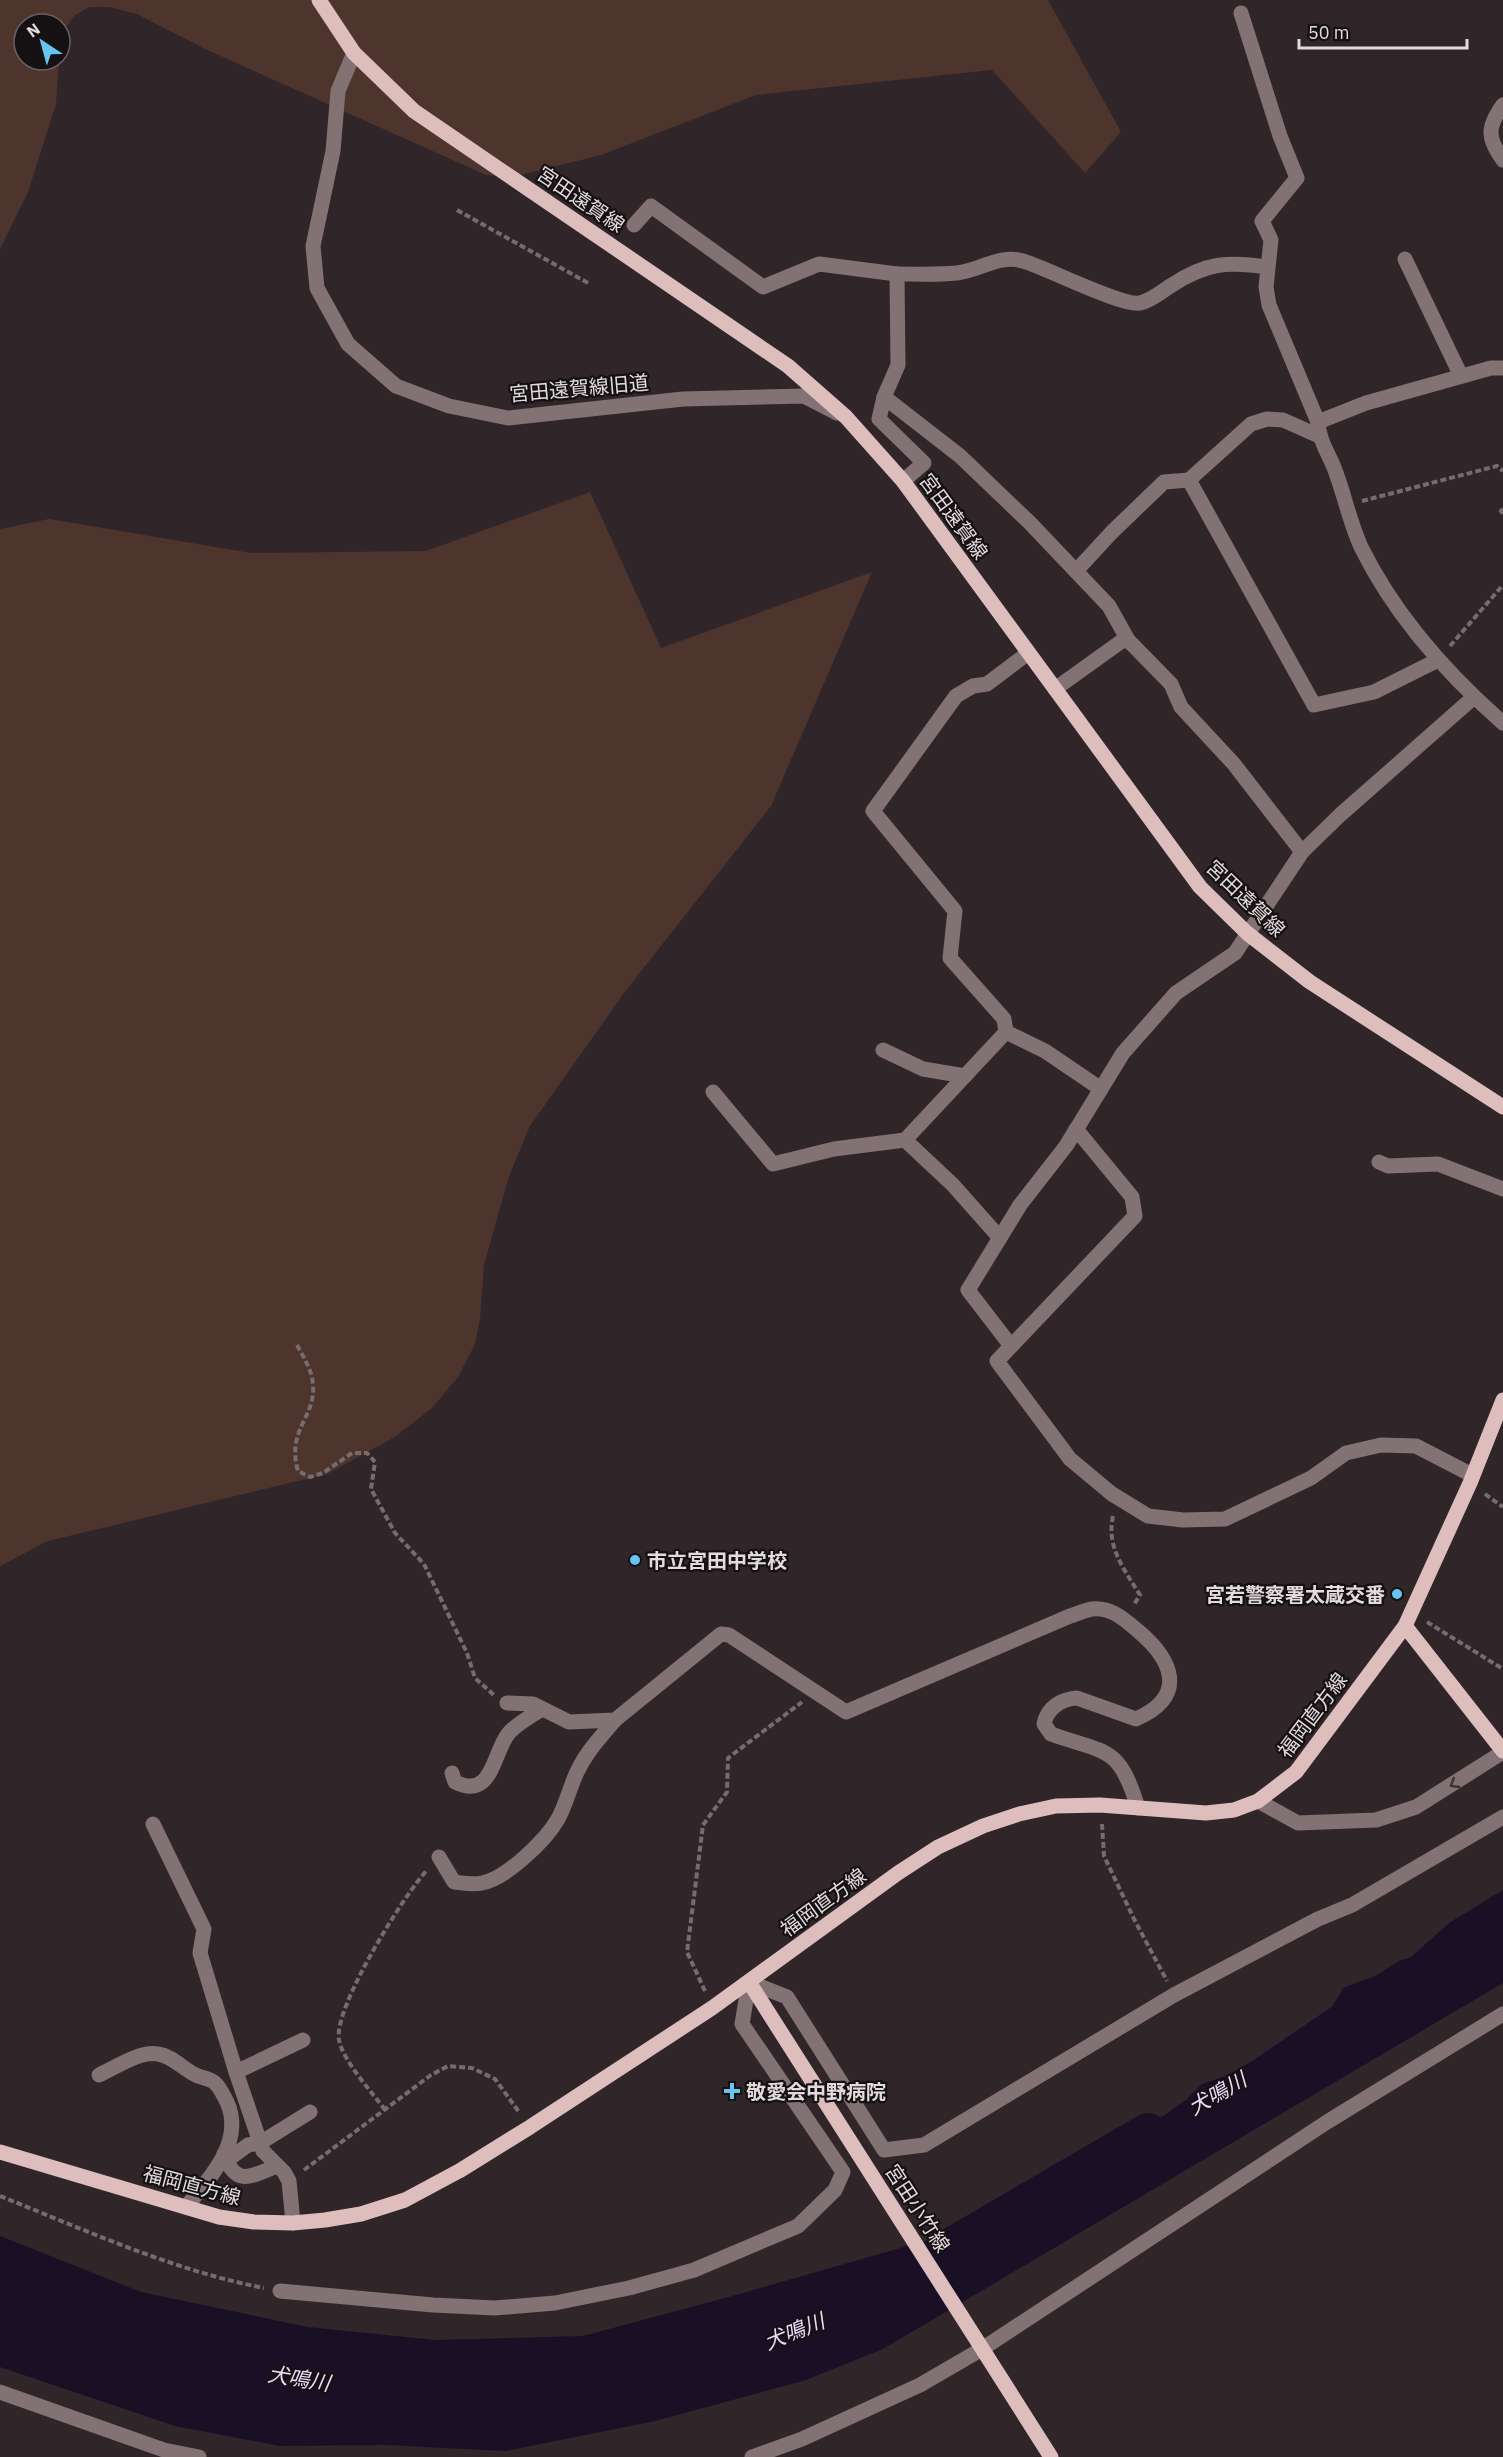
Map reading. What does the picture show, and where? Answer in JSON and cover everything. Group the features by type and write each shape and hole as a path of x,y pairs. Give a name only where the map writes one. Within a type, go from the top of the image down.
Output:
{"main road":[{"name":"宮田遠賀線","path":"319,0 354,53 414,111 770,353 846,417 903,481 1200,887 1247,933 1310,982 1503,1107"},
{"name":"福岡直方線","path":"0,2152 219,2217 254,2222 293,2223 361,2214 405,2200 459,2171 530,2127 712,2008 898,1873 938,1847 982,1826 1019,1814 1056,1806 1100,1805 1206,1813 1234,1810 1258,1801 1296,1772 1408,1619 1503,1400"},
{"path":"1408,1619 1503,1752"},
{"name":"宮田小竹線","path":"749,1982 1051,2457"}],"street":[{"path":"1241,13 1280,136 1297,178 1262,221 1271,240 1266,287 1269,305 1336,471 1360,546 1383,587 1438,660 1474,698 1503,723"},
{"name":"宮田遠賀線旧道","path":"354,53 338,91 333,151 313,246 317,288 348,344 396,386 449,406 508,418 683,399 804,396 846,417"},
{"path":"1503,105 1492,120 1490,135 1503,160"},
{"path":"634,225 651,206 763,287 819,264 897,274 959,273 994,261 1021,260 1112,297 1138,304 1152,298 1193,271 1214,265 1240,263 1267,267"},
{"path":"1405,259 1461,376"},
{"path":"897,274 898,365 884,397 879,419 924,464 903,481"},
{"path":"1076,571 1112,532 1164,482 1189,480 1251,424 1267,419 1283,420 1318,429 1366,403 1491,368 1503,368"},
{"path":"884,397 960,456 1076,571 1109,606 1129,642"},
{"path":"1189,480 1314,705 1374,692 1438,660"},
{"path":"1055,689 1126,638 1171,684 1181,706 1233,763 1302,852"},
{"path":"1006,1032 1004,1019 950,958 955,911 873,811 956,696 973,686 987,684 1028,653"},
{"path":"1011,1346 968,1290 1020,1205 1077,1129 1123,1053 1176,993 1235,953 1302,852 1340,815 1474,698"},
{"path":"713,1092 773,1164 834,1149 905,1140 1006,1032"},
{"path":"1006,1032 1045,1051 1101,1089"},
{"path":"883,1050 923,1069 965,1076"},
{"path":"1077,1129 1132,1197 1134,1216 997,1361 1070,1459 1118,1497 1148,1516 1183,1520 1225,1519 1311,1478 1346,1453 1381,1445 1416,1446 1472,1475"},
{"path":"905,1140 953,1185 1000,1238"},
{"path":"1379,1162 1388,1166 1438,1164 1503,1189"},
{"path":"439,1857 454,1882 482,1883 508,1871 545,1838 564,1806 576,1773 589,1751 615,1720 721,1634 729,1635 846,1712 1070,1616 1092,1609 1119,1614 1162,1654 1169,1668 1165,1700 1155,1711 1136,1719 1077,1698 1068,1698 1057,1704 1046,1715 1044,1724 1051,1734 1094,1746 1114,1757 1129,1778 1138,1808"},
{"path":"507,1703 533,1704 569,1722 615,1720"},
{"path":"452,1773 455,1782 466,1787 477,1786 487,1778 509,1733 542,1709"},
{"path":"1258,1801 1298,1823 1376,1820 1416,1807 1503,1752"},
{"path":"280,2291 433,2305 495,2308 555,2303 629,2288 694,2270 798,2226 835,2190 843,2172 742,2024 749,1982 787,1997 884,2150 924,2145 1174,1995 1318,1919 1352,1905 1503,1817"},
{"path":"153,1824 204,1929 200,1953 236,2072 263,2151 284,2172 289,2181 293,2223"},
{"path":"752,2457 802,2439 920,2385 982,2349 1327,2122 1503,2014"},
{"path":"236,2072 303,2040"},
{"path":"99,2075 141,2056 157,2053 170,2058 194,2074 216,2083 231,2111 233,2123 225,2158 231,2171 237,2176 248,2177 277,2166"},
{"path":"186,2207 225,2158 248,2145 260,2143 310,2112"},
{"path":"0,2392 164,2450 199,2457"}],"path":[{"path":"457,210 588,283"},
{"path":"1347,505 1497,466 1503,471"},
{"path":"1503,509 1501,511 1503,514"},
{"path":"1438,660 1503,585"},
{"path":"297,1345 308,1365 313,1386 308,1412 297,1432 293,1456 298,1471 310,1477 323,1473 352,1453 367,1453 375,1462 371,1489 395,1533 424,1564 467,1653 475,1678 507,1703"},
{"path":"1118,1497 1109,1532 1122,1567 1140,1595 1125,1620"},
{"path":"1408,1619 1503,1669"},
{"path":"712,2008 687,1952 703,1825 727,1792 728,1758 815,1692"},
{"path":"1100,1805 1104,1856 1174,1995"},
{"path":"385,2110 342,2050 338,2037 343,2014 392,1916 416,1882 439,1857"},
{"path":"289,2181 431,2075 448,2066 472,2068 495,2079 530,2127"},
{"path":"0,2196 117,2242 229,2281 280,2291"}],"shaded area":[{"path":"0,0 1048,0 1121,132 1085,173 992,70 756,95 601,155 525,174 507,177 486,175 203,48 137,14 110,7 89,7 72,19 72,12 12,12 12,72 58,72 56,104 28,192 0,249"},
{"path":"590,492 661,648 872,572 771,806 624,993 530,1126 509,1176 484,1265 480,1319 475,1344 458,1377 432,1408 395,1437 327,1474 48,1541 0,1566 0,529 49,519 251,553 426,551"}],"water":[{"path":"1503,1890 1503,1983 883,2349 806,2380 655,2421 505,2451 386,2445 280,2446 175,2426 0,2367 0,2236 141,2292 308,2327 435,2340 583,2336 1027,2212 1186,2100 1202,2084 1226,2076 1252,2061 1333,2006 1343,1988 1375,1976 1399,1961 1411,1957 1449,1923"}],"waterway":[{"name":"犬鳴川","path":"944,2252 1148,2133"}],"place":[{"name":"市立宮田中学校","path":"635,1560"},
{"name":"宮若警察署太蔵交番","path":"1397,1594"},
{"name":"敬愛会中野病院","path":"732,2091"}]}
